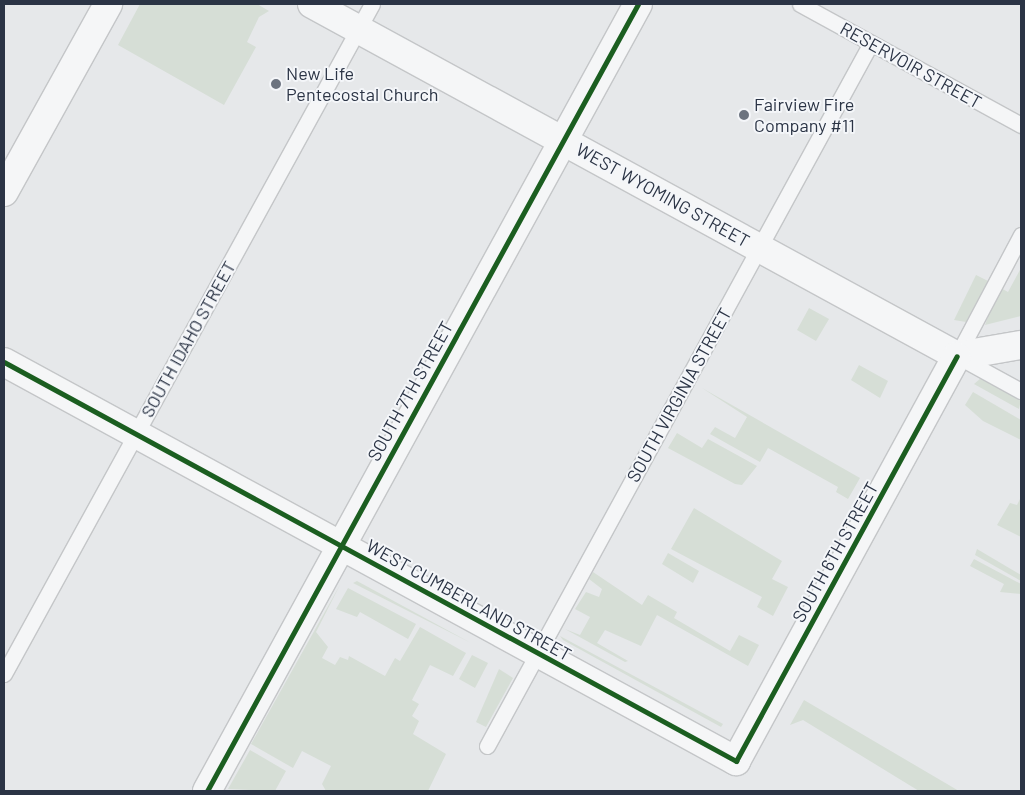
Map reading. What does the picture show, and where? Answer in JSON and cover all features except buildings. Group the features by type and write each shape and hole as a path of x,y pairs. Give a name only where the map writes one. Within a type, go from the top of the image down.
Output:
{"street":[{"path":"4,192 108,4"},
{"name":"WEST WYOMING STREET","path":"312,4 957,356"},
{"name":"SOUTH 7TH STREET","path":"206,791 638,4"},
{"path":"957,356 1021,345"},
{"name":"SOUTH 6TH STREET","path":"736,761 957,356"},
{"name":"WEST CUMBERLAND STREET","path":"4,362 736,761"}],"lane":[{"name":"SOUTH IDAHO STREET","path":"4,674 372,4"},
{"name":"RESERVOIR STREET","path":"800,4 1021,126"},
{"name":"SOUTH VIRGINIA STREET","path":"487,746 871,43"},
{"path":"1020,242 995,284 957,356 1021,391"}],"shaded area":[{"path":"140,4 257,4 269,11 259,17 247,42 256,47 224,105 118,45"},
{"path":"1021,268 1021,316 985,325 999,287 1008,292"},
{"path":"976,275 988,281 966,322 954,320"},
{"path":"809,308 829,319 816,341 797,330"},
{"path":"859,365 888,381 880,398 851,380"},
{"path":"981,378 1021,399 1019,409 974,384"},
{"path":"702,388 860,478 848,499 836,492 838,487 768,448 760,462 710,434 715,427 735,438 747,417"},
{"path":"973,392 1021,420 1021,440 983,421 965,405"},
{"path":"677,433 702,448 708,439 757,466 742,485 735,484 668,448"},
{"path":"1021,497 1021,537 997,525 1010,503 1017,505"},
{"path":"694,508 782,561 772,579 788,587 773,616 757,607 762,597 671,549"},
{"path":"977,549 1021,575 1021,581 975,555"},
{"path":"668,553 699,571 693,583 662,564"},
{"path":"974,559 1021,584 1021,594 1000,592 1004,584 970,566"},
{"path":"593,572 642,605 648,595 677,612 674,618 730,651 739,635 759,645 748,666 657,615 641,646 605,630 597,643 628,661 625,662 565,629 580,635 590,617 575,609 586,592 599,597 602,589 589,579"},
{"path":"357,581 471,643 353,583"},
{"path":"341,583 316,632 328,647 322,658 335,665 340,657 348,660 349,656 385,676 395,658 400,661 420,627 466,653 453,676 430,665 412,700 419,704 412,716 419,721 413,734 446,754 428,791 326,791 322,784 331,766 302,751 293,768 251,744"},
{"path":"348,588 416,624 408,639 360,612 357,617 336,609"},
{"path":"560,636 723,724 721,727 563,640"},
{"path":"472,655 488,663 475,688 459,679"},
{"path":"499,669 513,678 486,727 476,722"},
{"path":"804,700 959,791 919,791 803,720 790,725"},
{"path":"250,750 286,771 275,791 228,789"}],"cycle path":[{"path":"207,791 638,4"},
{"path":"4,362 736,761 957,356"}],"place":[{"name":"New Life Pentecostal Church","path":"276,84"},
{"name":"Fairview Fire Company #11","path":"744,115"}]}
